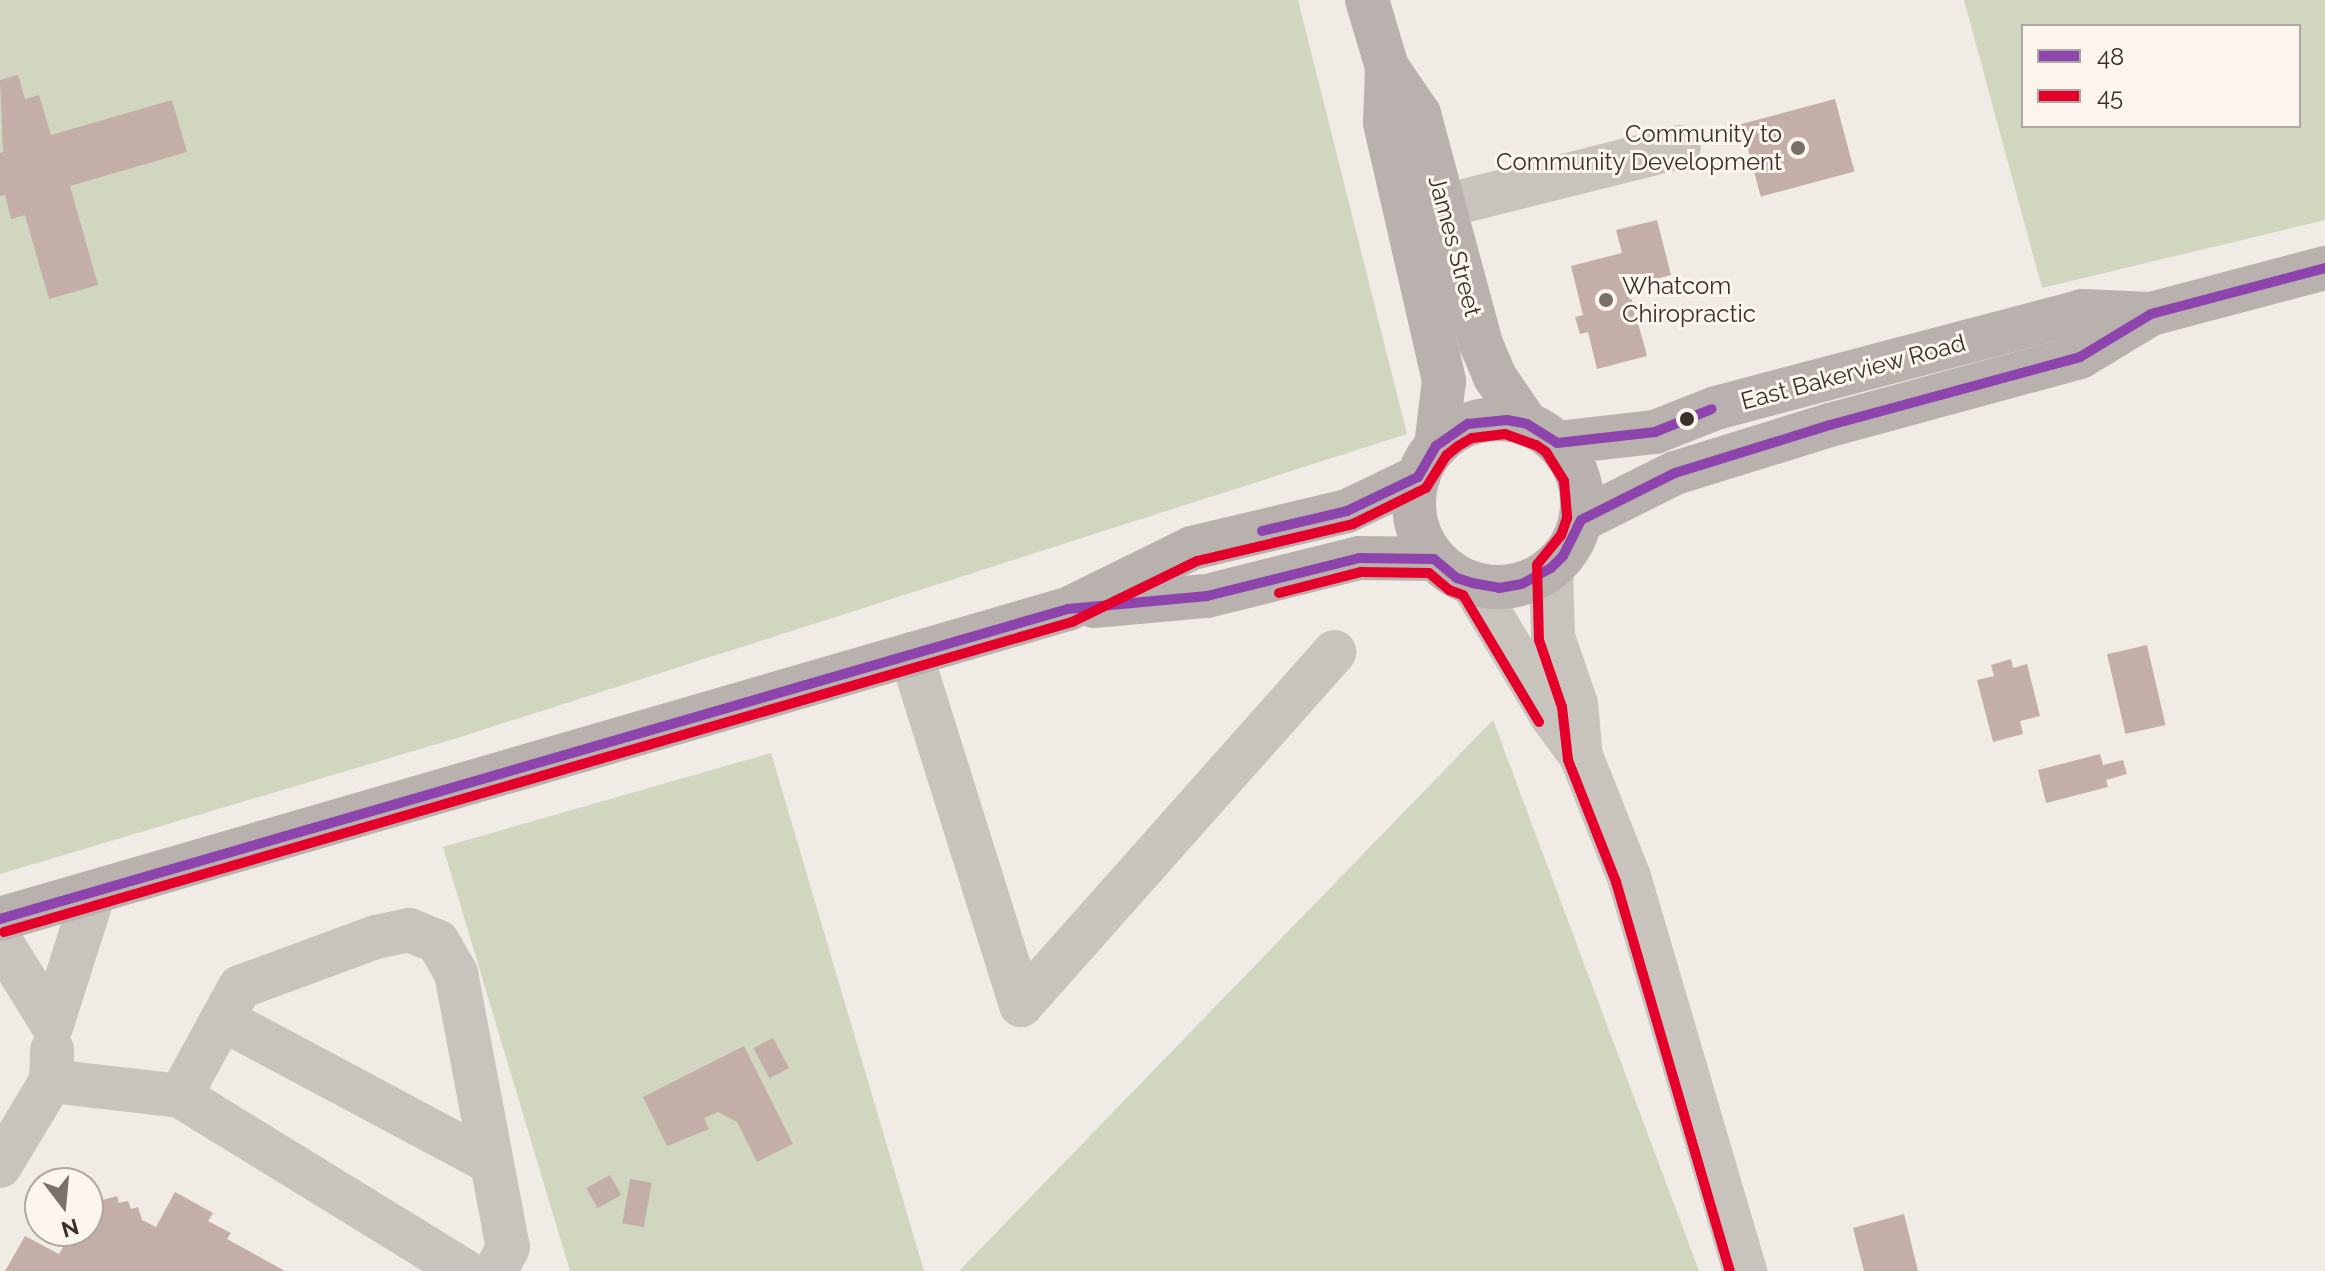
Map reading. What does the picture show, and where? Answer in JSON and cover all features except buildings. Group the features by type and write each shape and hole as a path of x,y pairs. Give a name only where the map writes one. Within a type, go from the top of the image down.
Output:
{"main road":[{"name":"James Street","path":"1367,0 1387,67 1419,114 1481,344 1495,377 1542,434"},
{"name":"James Street","path":"1387,67 1385,123 1444,381 1427,461"},
{"name":"East Bakerview Road","path":"1581,520 1675,473 1830,425 2080,357 2151,314 2325,268"},
{"name":"East Bakerview Road","path":"1542,434 1655,432 1716,408 2082,311 2151,314"},
{"path":"0,919 1068,609 1192,548 1347,511 1427,461 1468,424 1487,420 1542,434 1577,475 1581,491 1581,520 1573,542 1551,568 1511,586 1472,583 1457,578 1434,559 1425,545 1414,513 1427,461"},
{"path":"1068,609 1207,596 1359,558 1434,559"}],"street":[{"path":"1413,248 1444,206 1679,147"},
{"path":"1551,568 1553,637 1576,704 1581,756"},
{"path":"1472,583 1551,715 1581,756 1629,877 1745,1271"},
{"path":"911,654 1021,1005 1334,652"},
{"path":"2,1156 51,1081 52,1024 94,892"},
{"path":"180,1096 240,987 376,937 409,930 438,942 456,973 508,1247 496,1271"},
{"path":"0,940 52,1024"},
{"path":"222,1019 492,1163"},
{"path":"51,1081 180,1096 465,1271"}],"green space":[{"path":"0,0 1298,0 1407,434 457,738 0,874"},
{"path":"1964,0 2325,0 2325,220 2042,288"},
{"path":"1493,720 1699,1271 959,1271"},
{"path":"771,753 924,1271 570,1271 443,847"}],"transit line":[{"name":"48","path":"0,919 1068,609 1207,596 1359,558 1434,559 1457,578 1472,583 1499,588 1522,584 1551,568 1563,556 1581,520 1675,473 1830,425 2080,357 2151,314 2325,268"},
{"name":"48","path":"1262,531 1347,511 1418,477 1436,446 1468,424 1507,420 1527,424 1557,443 1655,432 1712,409"},
{"name":"45","path":"4,932 1072,622 1197,561 1353,524 1426,488 1447,455 1458,446 1472,438 1505,434 1546,452 1564,481 1567,518 1561,535 1537,565 1539,640 1562,707 1568,760 1616,882 1730,1271"},
{"name":"45","path":"1279,593 1361,572 1429,573 1449,590 1463,595 1539,722"}],"place":[{"name":"Community to Community Development","path":"1798,148"},
{"name":"Whatcom Chiropractic","path":"1606,300"}]}
